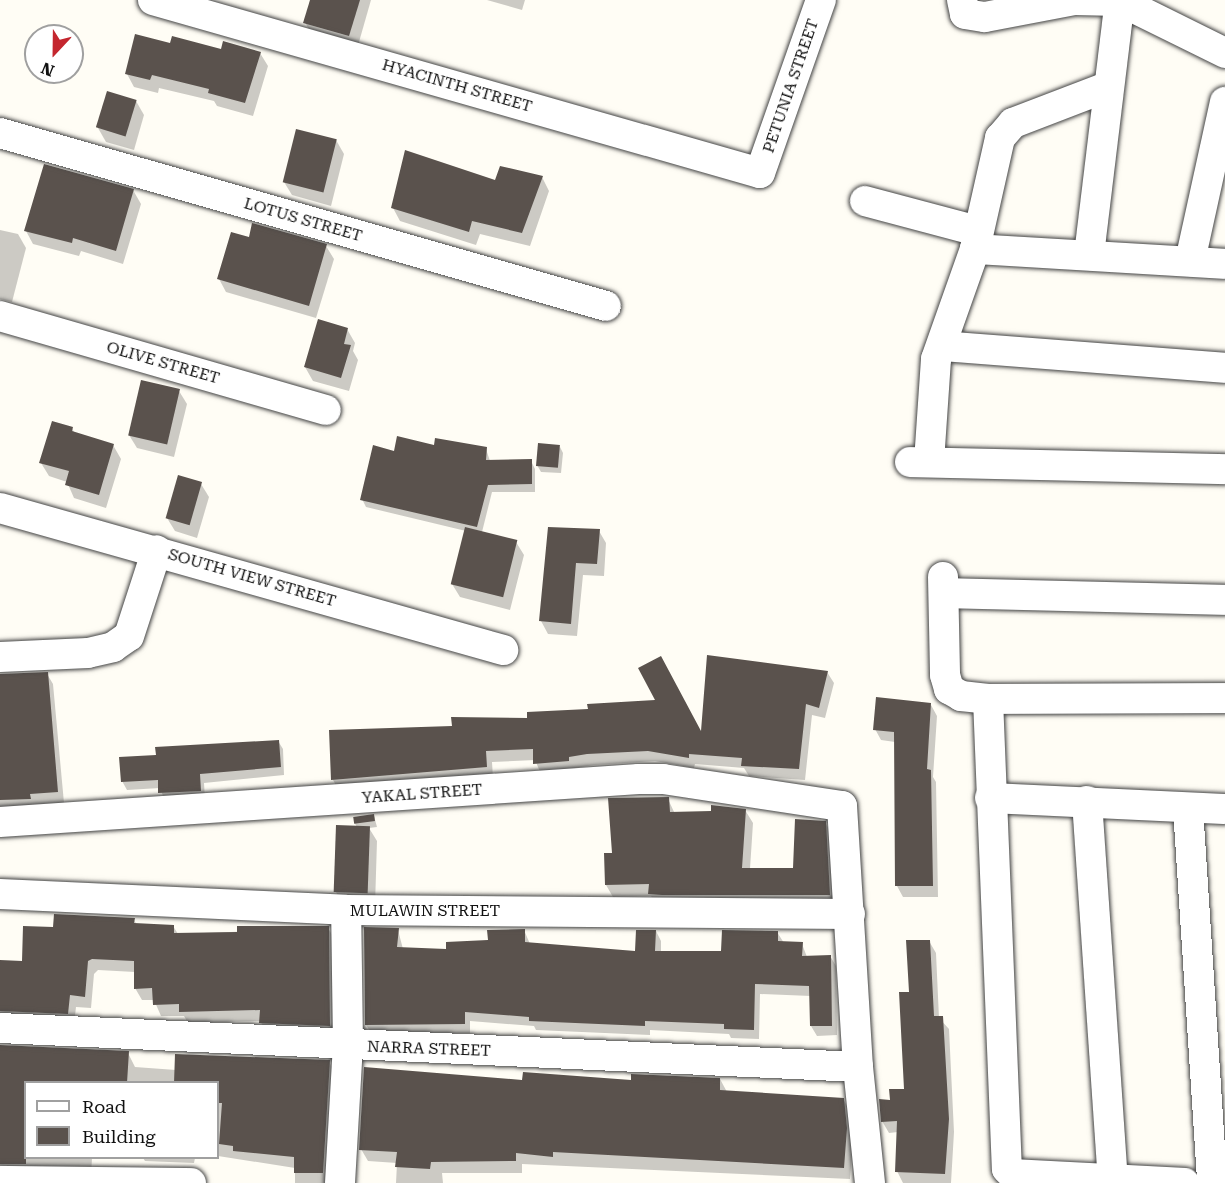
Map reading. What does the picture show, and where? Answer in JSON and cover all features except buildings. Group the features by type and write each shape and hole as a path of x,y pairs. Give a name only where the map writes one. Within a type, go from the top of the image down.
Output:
{"street":[{"name":"HYACINTH STREET","path":"153,0 760,173"},
{"name":"PETUNIA STREET","path":"760,173 821,0"},
{"path":"962,0 965,14 985,17 1074,0 1120,1 1225,53"},
{"path":"1089,255 1107,87 1120,1"},
{"path":"1107,87 1005,129 976,240 936,359 920,462 1225,470"},
{"path":"1190,261 1225,102"},
{"name":"LOTUS STREET","path":"0,133 606,306"},
{"path":"865,201 976,240 1089,255 1225,264"},
{"name":"OLIVE STREET","path":"0,316 326,410"},
{"path":"942,346 1225,368"},
{"name":"SOUTH VIEW STREET","path":"0,508 157,550 503,650"},
{"path":"0,657 88,653 113,647 129,636 157,550"},
{"path":"1225,600 944,585 945,675 949,689 961,696 988,699 1225,698"},
{"path":"988,699 990,798 1007,1169 1012,1174 1185,1183"},
{"name":"YAKAL STREET","path":"0,822 663,779 842,806 850,914"},
{"path":"990,798 1225,809"},
{"path":"1087,801 1113,1179"},
{"path":"1188,808 1212,1183"},
{"name":"MULAWIN STREET","path":"0,894 346,910 850,914"},
{"path":"340,1183 348,1045 346,910"},
{"path":"850,914 858,1067 870,1183"},
{"name":"NARRA STREET","path":"0,1028 858,1067"},
{"path":"0,1181 191,1183"}]}
